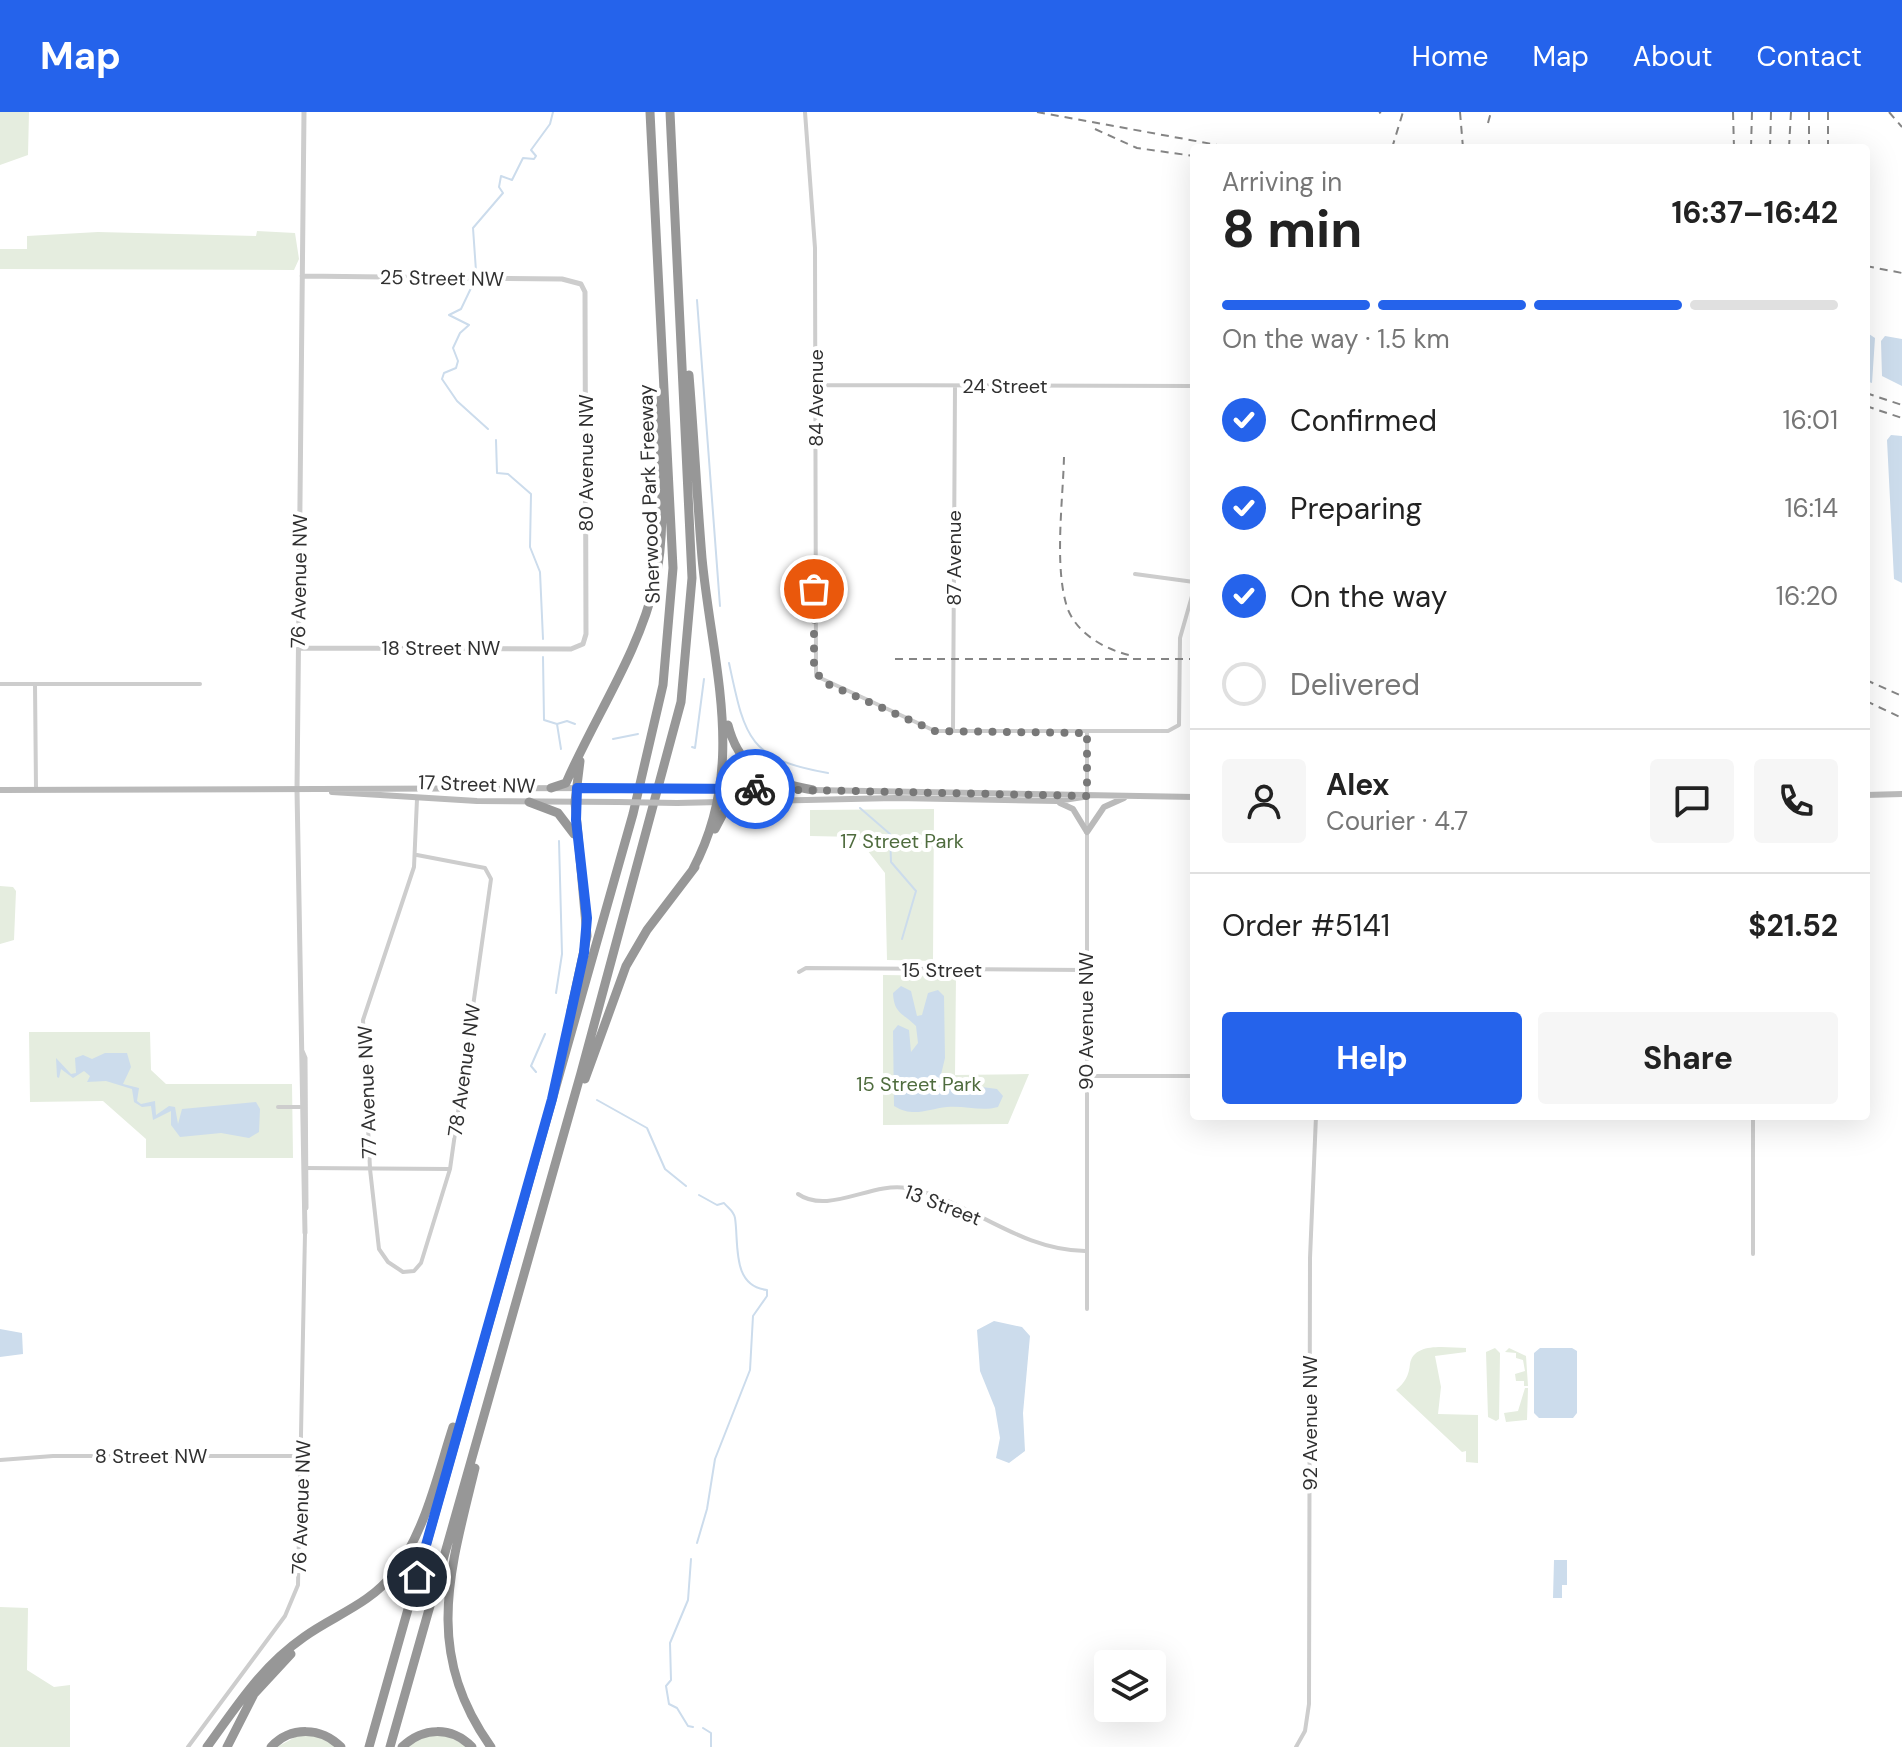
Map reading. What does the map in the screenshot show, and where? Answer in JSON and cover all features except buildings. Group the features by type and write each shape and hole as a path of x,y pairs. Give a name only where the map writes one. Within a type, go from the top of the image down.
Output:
{"highway":[{"name":"Sherwood Park Freeway","path":"369,1747 649,755 668,656 673,568 650,112"},
{"name":"Sherwood Park Freeway","path":"390,1747 669,756 688,653 692,578 670,112"},
{"path":"677,240 702,557 724,707 733,743 750,767 772,781 813,790"},
{"path":"551,788 566,783 632,648 655,583 660,537 659,360 662,336"},
{"path":"693,869 717,803 724,707"},
{"path":"552,1099 587,936 575,802 584,742"},
{"path":"529,802 564,817 575,838 581,861"},
{"path":"569,1110 587,1074 626,966 647,930 693,869 721,816 736,803"},
{"path":"227,1747 242,1714 267,1677 383,1585 404,1556 421,1522 456,1419 465,1407"},
{"path":"478,1438 476,1465 449,1573 445,1624 458,1685 471,1717 491,1747"},
{"path":"207,1747 247,1690 272,1663 304,1637 348,1611"},
{"path":"271,1747 284,1736 309,1731 326,1735 341,1747"},
{"path":"402,1747 420,1734 433,1731 456,1735 472,1747"}],"main road":[{"name":"17 Street NW","path":"0,790 623,788 1190,797"},
{"name":"17 Street NW","path":"297,790 529,802 736,803 895,798 1057,801 1087,796"},
{"path":"1870,795 1902,794"},
{"path":"1057,801 1073,809 1087,832 1104,807 1128,797"}],"street":[{"name":"76 Avenue NW","path":"304,112 297,790 300,1107 305,1168"},
{"name":"84 Avenue","path":"805,112 815,228 814,668 823,682 935,731 953,731"},
{"name":"25 Street NW","path":"302,276 562,279 581,284"},
{"name":"80 Avenue NW","path":"581,284 586,307 586,634 583,644"},
{"name":"24 Street","path":"816,385 1190,386"},
{"name":"87 Avenue","path":"953,731 955,386"},
{"path":"1135,574 1190,581"},
{"path":"953,731 1087,733 1175,730 1179,725 1180,638 1190,603"},
{"name":"18 Street NW","path":"299,648 571,649 583,644"},
{"path":"0,684 200,684"},
{"path":"35,684 36,789"},
{"name":"90 Avenue NW","path":"1087,733 1087,1309"},
{"name":"77 Avenue NW","path":"417,798 417,855 405,904 368,998 363,1020 370,1169 379,1249 388,1262 403,1272 414,1271 420,1265"},
{"name":"78 Avenue NW","path":"417,855 488,871 491,879 450,1169 420,1265"},
{"name":"15 Street","path":"799,972 806,968 1086,970"},
{"name":"76 Avenue NW","path":"188,1747 293,1601 300,1576 305,1233 305,1058 301,1050"},
{"path":"1086,1076 1190,1076"},
{"path":"278,1107 300,1107"},
{"name":"92 Avenue NW","path":"1296,1747 1305,1731 1309,1704 1310,1258 1316,1120"},
{"path":"1753,1120 1753,1254"},
{"path":"305,1168 450,1169"},
{"name":"13 Street","path":"798,1194 810,1199 838,1199 870,1189 906,1188 1045,1247 1085,1251"},
{"name":"8 Street NW","path":"0,1460 53,1456 302,1456"}],"green space":[{"path":"0,112 29,112 28,155 0,165"},
{"path":"257,231 295,233 299,259 294,270 0,269 0,249 27,249 27,236 98,232 256,236"},
{"name":"17 Street Park","path":"934,809 933,961 887,960 885,873 857,837 810,836 810,810"},
{"path":"0,886 13,887 16,891 14,940 0,944"},
{"name":"15 Street Park","path":"883,975 956,976 955,1075 1029,1074 1008,1124 883,1125"},
{"path":"29,1032 150,1032 151,1070 166,1084 292,1084 293,1158 146,1158 146,1139 103,1101 30,1102"},
{"path":"1433,1347 1466,1348 1466,1352 1435,1356 1441,1387 1438,1414 1478,1415 1478,1463 1466,1462 1466,1451 1462,1452 1396,1390 1402,1385 1418,1352"},
{"path":"1495,1348 1500,1353 1499,1419 1496,1421 1488,1417 1486,1352"},
{"path":"1509,1348 1526,1356 1528,1386 1524,1386 1524,1381 1516,1381 1515,1374 1525,1371 1523,1360 1516,1358 1516,1353 1505,1352"},
{"path":"1525,1388 1528,1388 1527,1420 1506,1422 1504,1413 1518,1411"},
{"path":"0,1607 28,1608 27,1670 54,1687 70,1685 70,1747 0,1747"},
{"path":"444,1734 468,1747 406,1747 420,1737"},
{"path":"299,1735 315,1735 337,1747 277,1747"}],"water":[{"path":"1870,335 1875,338 1870,382"},
{"path":"1885,336 1902,339 1902,386 1882,376 1881,341"},
{"path":"1891,435 1902,436 1902,583 1894,579 1887,440"},
{"path":"901,986 911,991 917,1016 922,1015 928,993 938,990 944,996 945,1058 939,1083 962,1089 967,1085 997,1089 1003,1096 998,1107 947,1107 908,1112 894,1106 893,1031 898,1025 909,1030 911,1052 918,1043 916,1026 895,1005 893,993"},
{"path":"105,1053 127,1053 131,1067 123,1084 139,1088 137,1101 141,1104 155,1101 156,1115 169,1106 175,1107 178,1124 182,1109 256,1102 260,1109 259,1132 249,1138 221,1133 180,1137 171,1125 171,1111 153,1120 151,1106 142,1107 134,1102 132,1089 106,1081 87,1082 90,1076 84,1071 73,1078 61,1069 57,1077 56,1058 71,1074 76,1073 75,1058 83,1055 92,1059"},
{"path":"994,1321 1022,1327 1030,1336 1023,1413 1025,1451 1009,1463 996,1458 1000,1438 995,1408 980,1371 977,1330"},
{"path":"0,1329 22,1333 23,1354 0,1357"},
{"path":"1540,1348 1572,1348 1577,1351 1577,1413 1573,1418 1539,1418 1534,1413 1534,1353"},
{"path":"1554,1560 1567,1560 1567,1585 1562,1585 1562,1598 1553,1598"}],"waterway":[{"path":"476,271 473,228 503,193 499,187 501,176 512,180 523,158 534,159 536,156 531,150 550,124 553,112"},
{"path":"472,286 461,309 449,315 469,325 460,333 453,348 458,361 456,368 444,373 442,379 457,401 488,429"},
{"path":"697,300 720,606"},
{"path":"496,440 497,473 508,474 531,494 530,547 540,572 543,639"},
{"path":"543,657 544,720 557,724 561,749"},
{"path":"729,663 740,710 754,741 781,760 828,773"},
{"path":"692,747 695,748 704,679"},
{"path":"557,724 567,721 575,724"},
{"path":"613,739 638,734"},
{"path":"860,808 890,834 891,862 916,891 902,939"},
{"path":"556,993 562,954 559,841"},
{"path":"536,1072 531,1066 545,1034"},
{"path":"597,1100 647,1128 665,1169 686,1186"},
{"path":"697,1543 707,1509 715,1459 750,1370 753,1316 767,1296 767,1290 755,1287 742,1272 733,1213 724,1203 717,1205 699,1195"},
{"path":"691,1559 688,1600 670,1643 671,1680 666,1686 669,1704 677,1708 688,1726 693,1727"},
{"path":"703,1728 711,1733 711,1747"}],"railway":[{"path":"1037,112 1212,144"},
{"path":"1393,144 1403,112"},
{"path":"1460,112 1463,144"},
{"path":"1488,123 1491,112"},
{"path":"1733,112 1734,144"},
{"path":"1751,144 1752,112"},
{"path":"1770,144 1771,112"},
{"path":"1789,144 1791,112"},
{"path":"1809,112 1809,144"},
{"path":"1828,112 1828,144"},
{"path":"1889,112 1902,127"},
{"path":"1095,129 1137,148 1190,155"},
{"path":"1870,267 1902,273"},
{"path":"1870,394 1902,405"},
{"path":"1870,407 1902,418"},
{"path":"1064,457 1060,553 1067,607 1084,632 1110,649 1129,655"},
{"path":"895,659 1190,659"},
{"path":"1870,682 1902,696"},
{"path":"1870,703 1902,718"}],"way so far":[{"path":"755,789 1087,796 1087,733 935,731 823,682 816,676 814,668 814,589"}],"route":[{"path":"417,1577 552,1099 580,975 587,918 576,820 577,788 755,789"}]}
